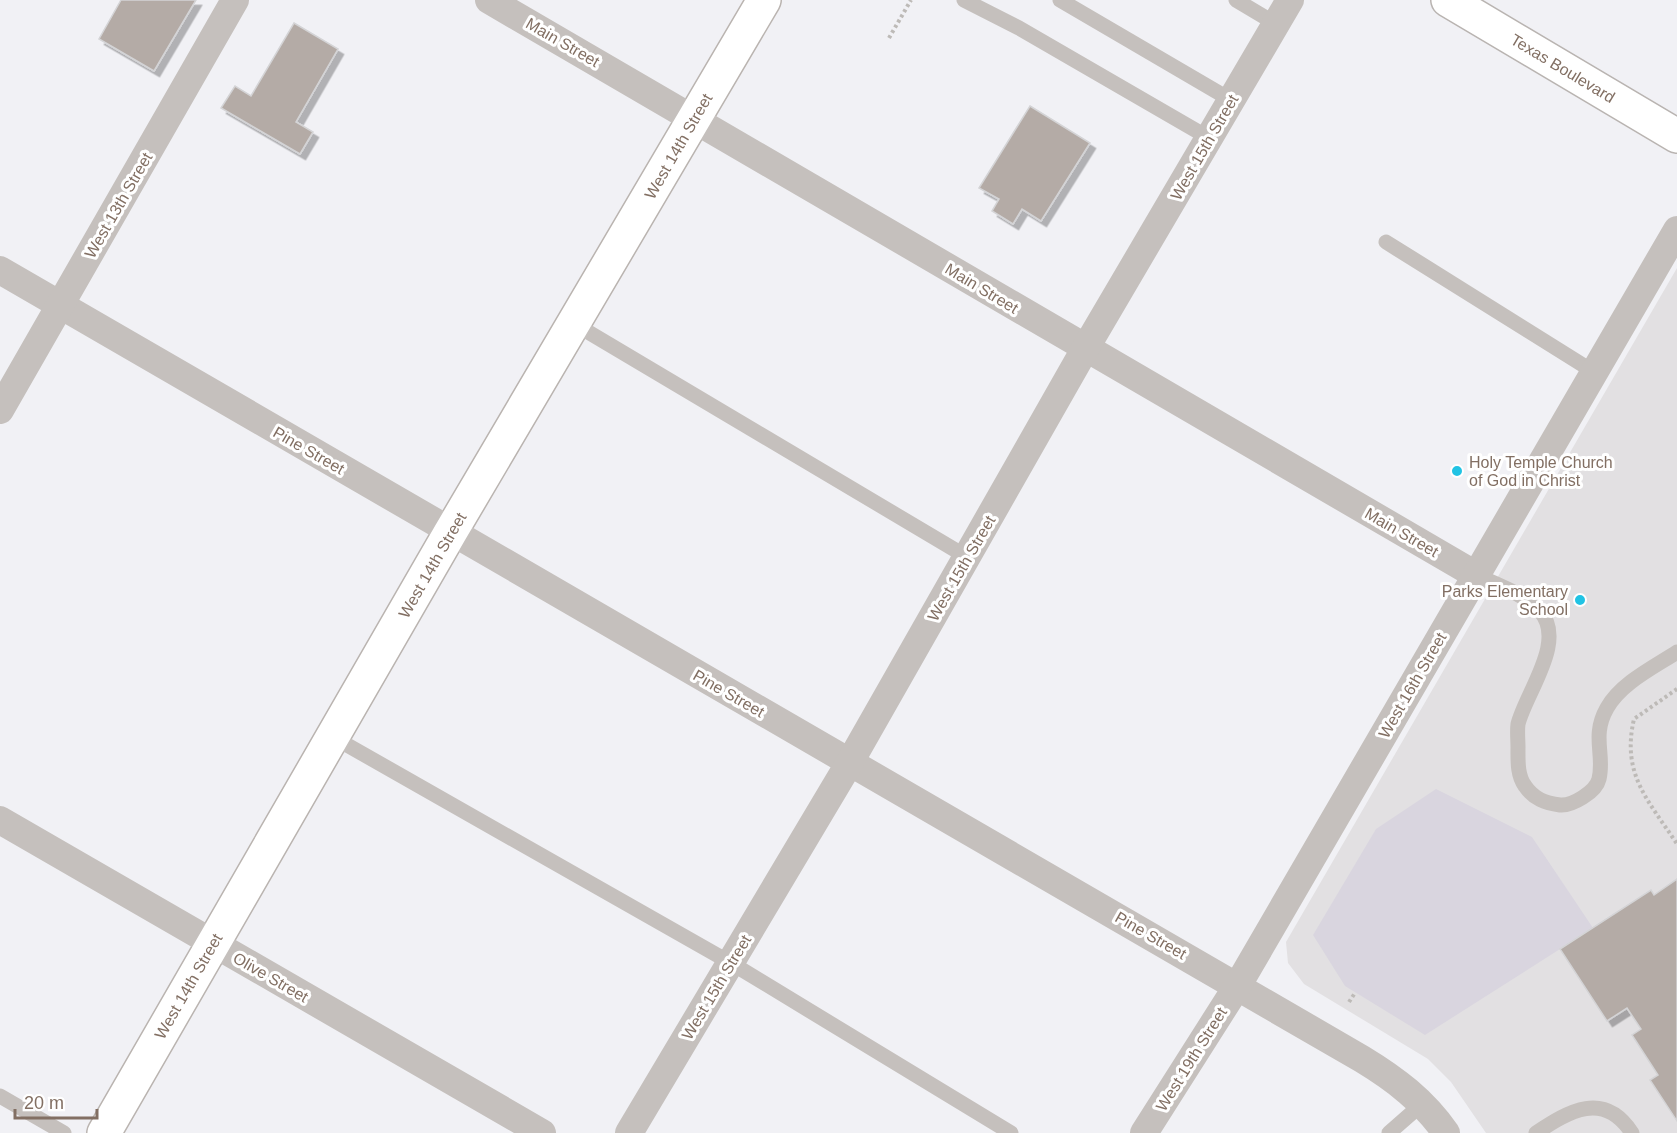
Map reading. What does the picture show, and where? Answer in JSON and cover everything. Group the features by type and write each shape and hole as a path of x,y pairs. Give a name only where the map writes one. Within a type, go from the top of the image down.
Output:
{"street":[{"name":"West 13th Street","path":"0,410 235,0"},
{"name":"Main Street","path":"489,0 1476,575"},
{"name":"West 14th Street","path":"104,1133 450,533 764,0"},
{"name":"Texas Boulevard","path":"1448,0 1677,136"},
{"name":"West 15th Street","path":"629,1133 850,762 1085,349 1283,12"},
{"name":"West 16th Street","path":"1238,986 1677,230"},
{"name":"Pine Street","path":"0,270 62,304 450,533 1238,986 1389,1076 1422,1104 1446,1133"},
{"name":"Olive Street","path":"0,820 542,1133"},
{"name":"West 19th Street","path":"1144,1133 1238,986"}],"lane":[{"path":"964,0 1209,138"},
{"path":"1060,0 1231,100"},
{"path":"1236,0 1283,12"},
{"path":"1386,242 1594,372"},
{"path":"573,323 967,557"},
{"path":"1476,575 1520,595 1540,611 1548,629 1548,648 1518,726 1518,768 1524,785 1535,797 1548,803 1566,805 1593,789 1599,780 1598,732 1607,708 1639,676 1677,652"},
{"path":"333,737 731,963 1011,1133"},
{"path":"0,1096 64,1133"},
{"path":"1389,1133 1422,1104"},
{"path":"1536,1133 1581,1108 1600,1109 1615,1115 1632,1133"}],"path":[{"path":"889,38 911,0"},
{"path":"1677,689 1634,719 1631,752 1635,778 1677,844"},
{"path":"1349,1002 1355,993"}],"shaded area":[{"name":"Parks Elementary School","path":"1677,268 1677,1133 1486,1133 1451,1082 1428,1059 1304,984 1288,963 1286,942"},
{"path":"1436,789 1532,837 1593,928 1425,1035 1345,986 1313,935 1376,829"}],"building":[{"path":"121,0 196,0 154,71 99,39"},
{"path":"294,23 338,49 296,122 313,132 300,154 221,108 235,86 251,96"},
{"path":"1030,106 1090,143 1041,221 1022,209 1013,224 992,211 999,199 979,188"},
{"path":"1677,879 1677,1121 1650,1080 1658,1075 1632,1035 1641,1029 1627,1008 1607,1021 1560,949 1651,890 1654,895"}],"place":[{"name":"Holy Temple Church of God in Christ","path":"1457,471"},
{"name":"Parks Elementary School","path":"1580,600"}]}
